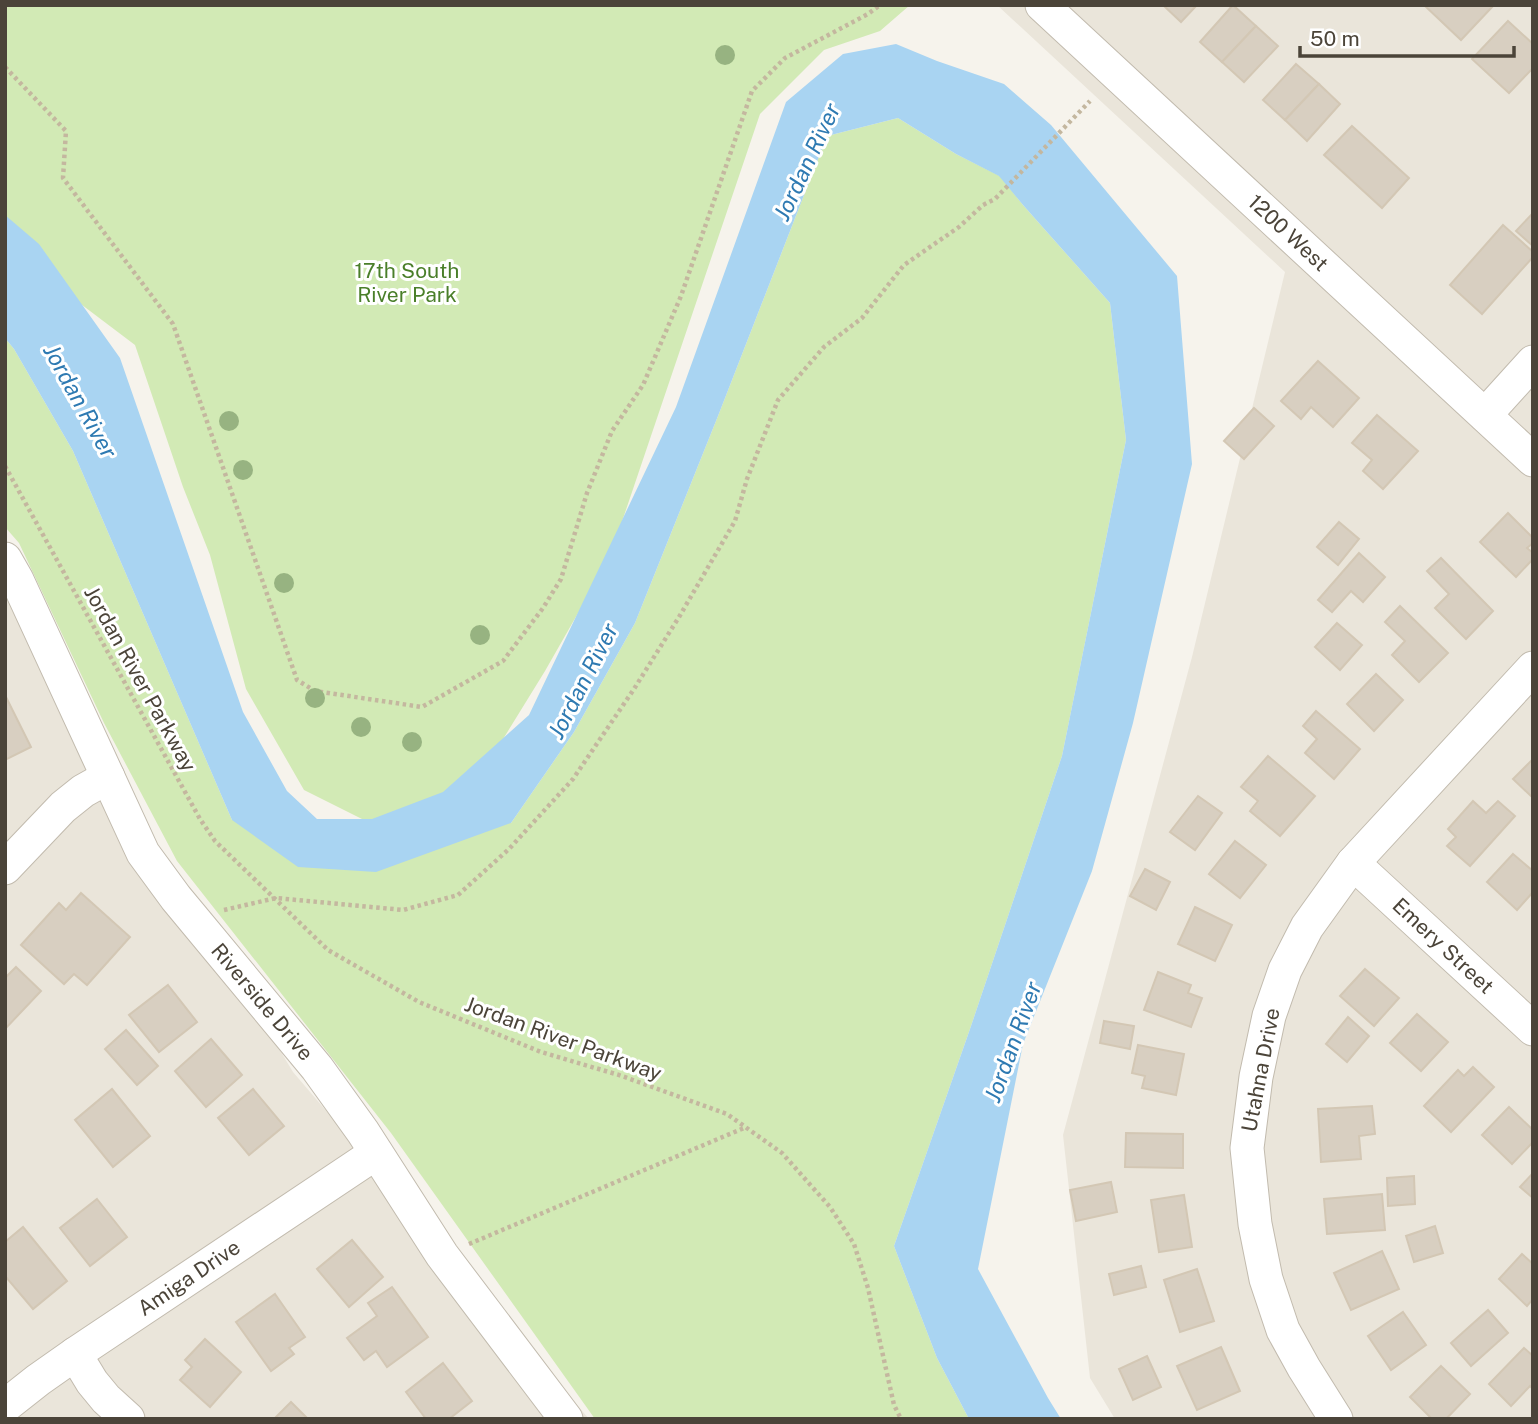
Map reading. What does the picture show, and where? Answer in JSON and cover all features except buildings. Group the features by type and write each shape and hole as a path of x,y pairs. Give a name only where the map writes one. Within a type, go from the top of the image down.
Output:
{"street":[{"name":"1200 West","path":"1042,5 1533,460"},
{"path":"1485,415 1533,362"},
{"name":"Riverside Drive","path":"5,559 23,592 143,853 176,898 317,1068 363,1132 442,1255 566,1419"},
{"name":"Utahna Drive","path":"1336,1419 1283,1330 1266,1279 1255,1224 1247,1148 1256,1077 1269,1016 1285,970 1307,927 1353,863 1533,668"},
{"path":"5,868 63,807 83,791 108,777"},
{"name":"Emery Street","path":"1353,863 1533,1030"},
{"name":"Amiga Drive","path":"5,1406 75,1354 376,1153"},
{"path":"75,1354 92,1382 128,1419"}],"path":[{"path":"5,67 66,131 63,178 173,324 297,680 315,691 422,707 503,661 561,579 587,492 612,432 643,385 681,296 752,90 785,58 880,5"},
{"path":"198,925 219,911 276,898 403,910 458,895 509,849 573,779 634,689 693,593 735,521 747,480 778,400 824,347 862,318 904,265 958,227 983,205 995,199 1090,101"},
{"name":"Jordan River Parkway","path":"5,466 200,820 215,841 328,950 419,1002 541,1052 619,1075 727,1114 782,1153 830,1208 854,1244 868,1288 894,1405 901,1419"},
{"path":"442,1255 745,1128"}],"shaded area":[{"path":"997,5 1533,5 1533,1419 1115,1419 1090,1378 1063,1135 1192,657 1285,272"},
{"path":"5,598 13,607 293,1072 589,1419 5,1419"}],"green space":[{"name":"17th South River Park","path":"5,5 910,5 880,31 824,50 760,114 610,557 545,671 479,778 408,818 364,820 304,790 246,689 210,555 183,487 135,345 49,280 5,239"},
{"path":"898,118 956,154 1000,176 1110,303 1126,440 1062,756 894,1246 937,1358 969,1419 595,1419 391,1133 177,861 104,723 19,543 5,527 5,338 73,451 232,820 511,823 574,732 635,623 827,136"}],"water":[{"name":"Jordan River","path":"896,44 1004,84 1051,125 1177,276 1192,464 1133,723 1092,871 1023,1044 978,1269 1061,1419 969,1419 937,1358 894,1246 1062,756 1126,440 1110,303 999,176 956,154 898,118 827,136 635,623 574,732 511,823 376,872 298,867 232,820 73,451 5,338 5,215 39,244 120,358 243,712 287,791 317,819 372,819 443,792 529,715 676,407 786,102 843,54"}]}
